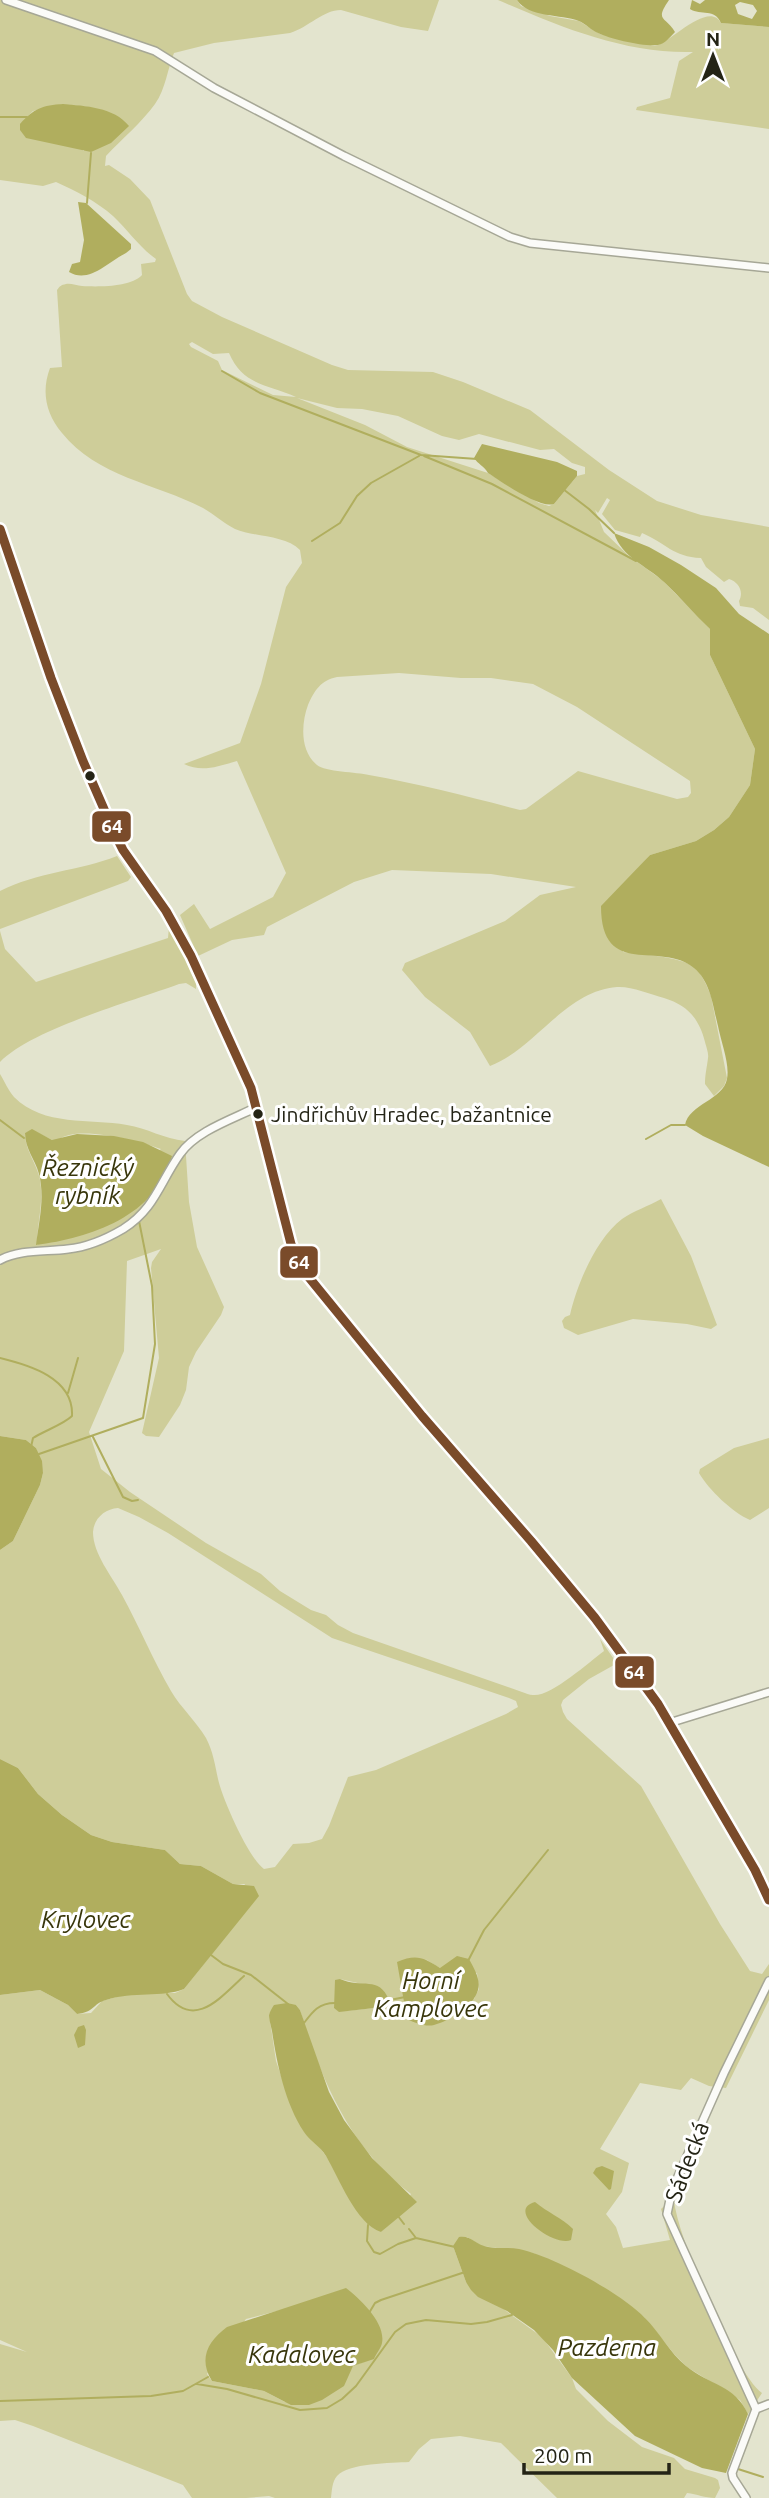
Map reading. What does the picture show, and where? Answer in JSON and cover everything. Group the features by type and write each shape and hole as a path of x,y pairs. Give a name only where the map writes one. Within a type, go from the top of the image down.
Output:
{"main road":[{"path":"0,529 35,636 83,761 118,841 166,911 191,956 257,1107 291,1244 302,1269 422,1416 595,1618 669,1723 755,1870 769,1900"}],"street":[{"path":"6,0 155,51 214,88 344,156 510,237 530,243 769,268"},
{"path":"0,1260 21,1253 70,1249 94,1243 123,1228 144,1214 181,1151 203,1135 257,1107"},
{"path":"669,1723 769,1692"},
{"name":"Sádecká","path":"756,2409 667,2214 672,2190 769,1981"},
{"path":"746,2498 732,2473 756,2409 769,2404"}],"shaded area":[{"path":"0,0 439,0 428,31 401,27 341,10 328,13 290,33 214,43 174,53 159,98 106,156 105,166 109,165 130,179 150,200 192,301 222,317 348,370 433,372 463,382 530,410 609,470 657,501 701,515 769,527 769,620 753,608 740,606 741,591 738,585 729,579 724,582 706,567 701,558 683,555 642,533 640,537 615,530 602,514 610,500 607,498 598,513 595,510 604,532 629,556 662,580 710,629 710,655 755,749 750,785 729,817 696,841 650,855 624,884 623,952 687,963 697,970 708,988 727,1078 724,1086 714,1096 705,1084 708,1054 699,1026 691,1014 672,1001 628,988 598,991 566,1009 522,1047 490,1066 470,1032 425,997 402,970 405,963 505,921 540,895 576,887 491,874 392,870 354,882 267,927 264,935 232,940 198,956 180,915 194,904 210,929 273,897 286,873 237,761 204,768 184,764 240,743 261,684 286,587 302,563 300,550 278,539 235,529 185,499 109,469 76,448 62,433 52,418 46,394 50,368 62,367 57,290 66,284 106,286 130,282 142,275 141,264 155,262 156,259 106,211 71,189 56,182 43,186 0,180","holes":["63,104 88,107 84,151 26,118 33,111","192,342 213,354 229,353 241,372 249,378 296,397 273,395 222,370 218,361 189,344","297,398 337,408 362,409 398,416 442,436 459,440 479,434 540,450 554,449 572,463 585,467 585,474 577,476 554,504 549,506 539,503 488,473 407,447 365,425","399,673 491,678 533,684 577,707 690,781 691,793 688,797 677,799 578,771 526,809 520,810 407,782 321,767 307,752 304,720 308,705 322,683 337,677"]},
{"path":"498,0 517,0 521,6 550,16 579,21 600,34 655,46 708,16 715,17 721,23 769,27 769,129 636,110 637,107 670,98 679,61 693,52 643,49 618,44 569,29"},
{"path":"117,856 131,877 128,881 0,929 0,891 29,880"},
{"path":"169,927 196,978 196,989 186,983 179,984 84,1017 35,1038 0,1062 0,931 5,949 36,982 168,938"},
{"path":"0,1074 14,1097 39,1113 68,1120 127,1125 185,1141 189,1202 197,1247 224,1307 189,1367 186,1390 180,1405 159,1437 146,1436 142,1433 159,1358 151,1268 161,1249 127,1261 124,1351 89,1432 101,1469 206,1543 261,1574 280,1591 311,1610 326,1615 353,1633 532,1695 550,1691 604,1651 600,1639 620,1668 614,1665 589,1679 563,1700 563,1712 567,1719 641,1786 750,1971 762,1974 769,1964 769,2000 726,2088 709,2086 691,2078 681,2090 640,2083 600,2149 629,2163 622,2192 606,2214 616,2227 623,2248 670,2240 661,2209 674,2197 676,2214 708,2301 738,2360 762,2393 748,2414 740,2400 687,2367 644,2317 588,2279 533,2253 482,2246 467,2237 453,2246 466,2282 542,2337 572,2378 576,2389 608,2421 642,2447 674,2458 685,2469 718,2480 720,2488 715,2498 687,2493 684,2498 557,2498 501,2443 460,2436 431,2439 409,2462 350,2468 337,2476 332,2486 331,2498 192,2498 183,2485 33,2426 15,2420 0,2421 0,2344 27,2352 0,2340 0,1995 40,1990 68,2005 77,2014 91,2013 102,2001 131,1993 175,1993 184,1989 211,1955 245,1884 233,1884 201,1866 180,1864 165,1850 112,1842 91,1835 38,1794 18,1768 0,1759 0,1550 13,1541 43,1473 36,1448 26,1440 0,1436","holes":["32,1130 52,1140 67,1135 93,1134 124,1138 161,1149 37,1245 41,1188 25,1133","118,1508 168,1533 332,1638 509,1698 516,1701 518,1707 376,1770 348,1777 322,1839 293,1844 275,1867 264,1869 251,1853 230,1813 206,1738 171,1691 96,1548 94,1527 101,1515","425,1959 440,1968 477,1973 479,1989 474,1999","340,1979 362,1984 383,2007 346,2011 334,2008","296,2005 341,2112 371,2157 411,2194 398,2217 381,2232 315,2141 289,2099 276,2061 269,2014","281,2310 374,2358 353,2366 346,2377 285,2402 264,2391 212,2381 207,2374 246,2319"]},
{"path":"661,1199 691,1256 717,1325 711,1329 633,1319 578,1335 564,1328 562,1321 570,1315 583,1276 604,1238 622,1219"},
{"path":"769,1438 769,1508 750,1520 722,1500 699,1473 700,1469 734,1448"}],"water":[{"path":"517,0 669,0 662,16 675,32 658,45 628,42 598,33 579,21 529,10"},
{"path":"692,0 700,4 705,0 769,0 769,27 721,23 715,15 690,9","holes":["740,2 753,5 757,11 752,19 738,14 735,5"]},
{"path":"63,104 107,111 129,126 111,143 91,152 26,138 20,130 20,124 34,111"},
{"path":"78,202 86,203 131,244 131,249 126,253 91,274 84,275 69,272 72,264 80,262 84,240"},
{"path":"482,444 557,462 577,471 577,476 554,504 540,503 488,473 474,458"},
{"path":"614,533 649,547 681,565 716,588 739,614 769,634 769,1167 685,1125 693,1112 724,1086 728,1073 710,995 700,974 681,960 622,951 611,943 604,929 601,906 650,855 696,841 729,817 750,785 755,749 710,655 710,629 664,582 623,549"},
{"name":"Řeznický rybník","path":"32,1129 52,1140 77,1134 114,1136 143,1142 172,1156 164,1177 137,1209 99,1230 36,1245 41,1192 39,1174 25,1139 25,1133"},
{"path":"0,1436 26,1440 36,1448 42,1461 43,1473 13,1541 0,1550"},
{"name":"Krylovec","path":"0,1759 18,1768 38,1794 91,1835 112,1842 165,1850 180,1864 201,1866 233,1884 254,1886 259,1896 184,1989 116,1997 101,2002 87,2012 77,2014 68,2005 40,1990 0,1995"},
{"name":"Horní Kamplovec","path":"457,1956 469,1959 478,1978 478,1990 472,2002 447,2020 434,2025 407,2019 397,1962 419,1958 440,1968"},
{"path":"335,1980 375,1985 385,1992 389,2000 383,2007 339,2012 334,2008"},
{"path":"274,2005 296,2005 300,2010 329,2092 344,2120 372,2158 417,2202 381,2232 364,2220 356,2210 326,2156 304,2132 292,2109 279,2070 269,2015"},
{"path":"84,2025 85,2045 78,2048 74,2035 78,2027"},
{"path":"602,2166 614,2171 609,2190 593,2173 596,2168"},
{"path":"535,2202 573,2229 571,2240 554,2238 535,2227 525,2212 527,2206"},
{"name":"Pazderna","path":"459,2237 467,2237 488,2247 515,2248 533,2253 586,2277 634,2308 686,2366 736,2397 748,2414 726,2473 702,2468 635,2436 572,2378 553,2350 534,2330 507,2311 478,2297 471,2290 453,2246"},
{"name":"Kadalovec","path":"346,2288 371,2312 382,2335 381,2345 374,2359 353,2366 344,2386 309,2405 291,2405 264,2391 212,2381 206,2365 207,2351 215,2338 227,2327"}],"waterway":[{"path":"0,117 27,117"},
{"path":"87,203 91,153"},
{"path":"222,371 260,393 421,455 477,459"},
{"path":"312,541 340,523 357,496 371,483 419,456"},
{"path":"424,456 492,484 636,561"},
{"path":"563,489 614,533"},
{"path":"0,1120 24,1138"},
{"path":"646,1139 671,1125 685,1125"},
{"path":"39,1454 143,1418 155,1344 152,1286 139,1221"},
{"path":"0,1358 48,1375 66,1392 71,1403 72,1416 33,1438 31,1447"},
{"path":"68,1393 78,1358"},
{"path":"93,1437 123,1497 132,1501 138,1500"},
{"path":"469,1959 484,1930 548,1850"},
{"path":"211,1955 223,1964 251,1975 288,2004"},
{"path":"167,1994 177,2005 187,2010 197,2010 217,2001 244,1976"},
{"path":"390,2000 405,1997"},
{"path":"304,2023 317,2008 335,2003"},
{"path":"398,2216 404,2224"},
{"path":"368,2225 367,2241 374,2252 380,2254 416,2238"},
{"path":"409,2229 416,2238 455,2247"},
{"path":"369,2313 375,2303 381,2300 465,2272"},
{"path":"197,2384 227,2389 300,2410 327,2408 356,2386 395,2332 406,2324 426,2320 471,2324 512,2315"},
{"path":"0,2401 151,2396 183,2391 208,2377"},
{"path":"738,2469 763,2477"}],"transit line":[{"name":"64","path":"0,529 51,678 114,832 123,850 166,911 191,956 251,1088 291,1244 302,1269 422,1416 595,1618 658,1704 755,1870 769,1900"}],"place":[{"name":"Jindřichův Hradec, bažantnice","path":"258,1114"}]}
